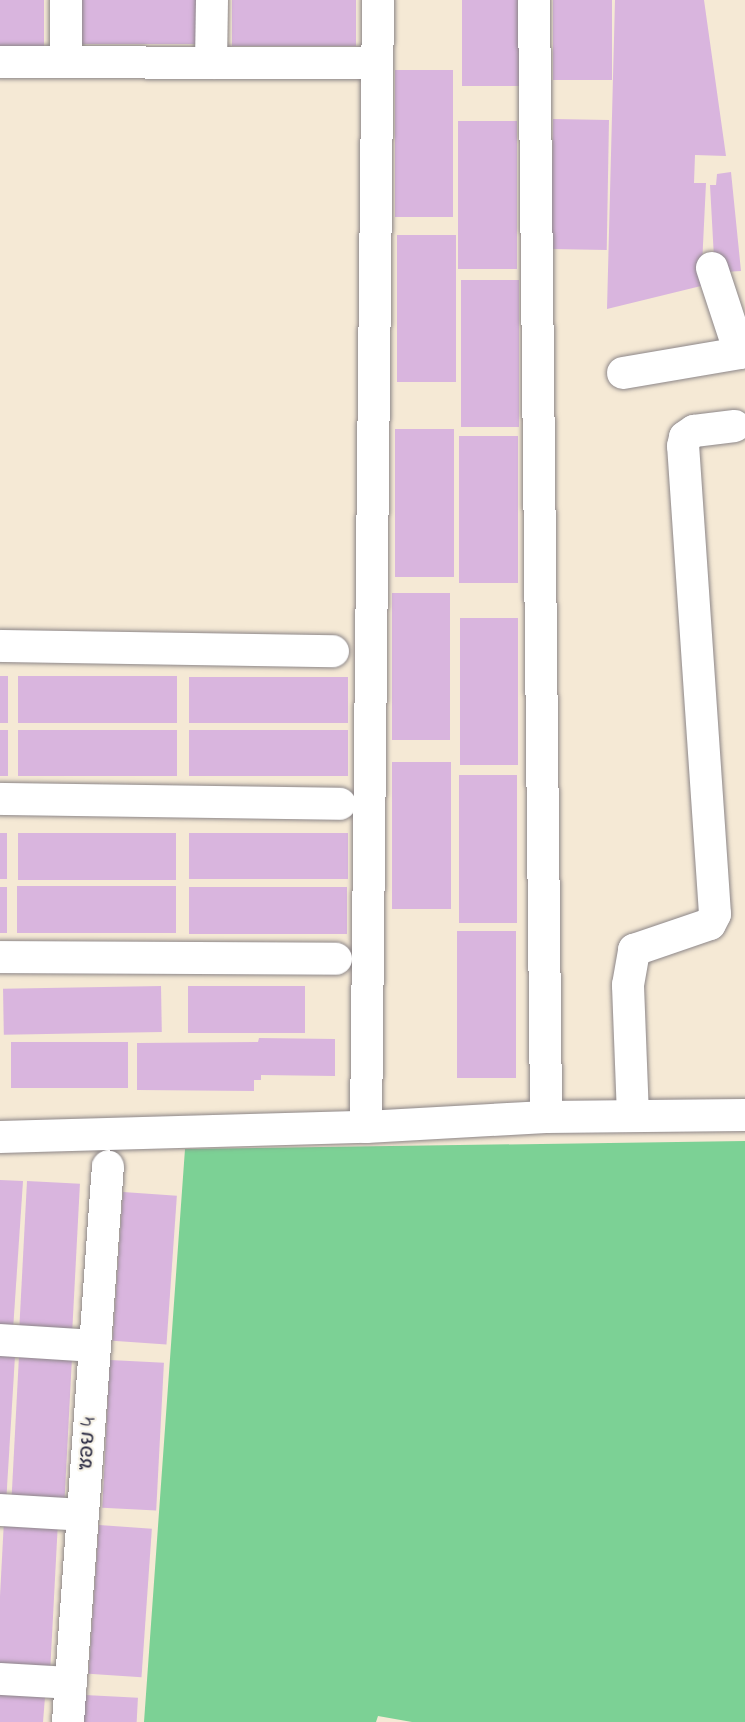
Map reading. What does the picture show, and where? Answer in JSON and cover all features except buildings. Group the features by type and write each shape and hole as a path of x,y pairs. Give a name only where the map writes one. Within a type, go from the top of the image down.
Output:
{"street":[{"path":"66,0 66,62"},
{"path":"211,63 212,0"},
{"path":"366,1127 378,0"},
{"path":"534,0 546,1117"},
{"path":"0,62 377,63"},
{"path":"623,373 742,352 712,268"},
{"path":"633,1116 628,985 634,950 710,924 716,914 688,560 683,446 685,437 694,431 735,426"},
{"path":"0,646 333,651"},
{"path":"0,799 340,804"},
{"path":"0,957 336,959"},
{"path":"0,1137 366,1127 546,1117 745,1115"},
{"name":"ซอย 4","path":"68,1722 108,1166"},
{"path":"0,1340 95,1346"},
{"path":"0,1509 83,1515"},
{"path":"0,1679 71,1683"}],"green space":[{"path":"745,1141 745,1722 412,1722 378,1716 376,1722 144,1722 185,1149"}]}
